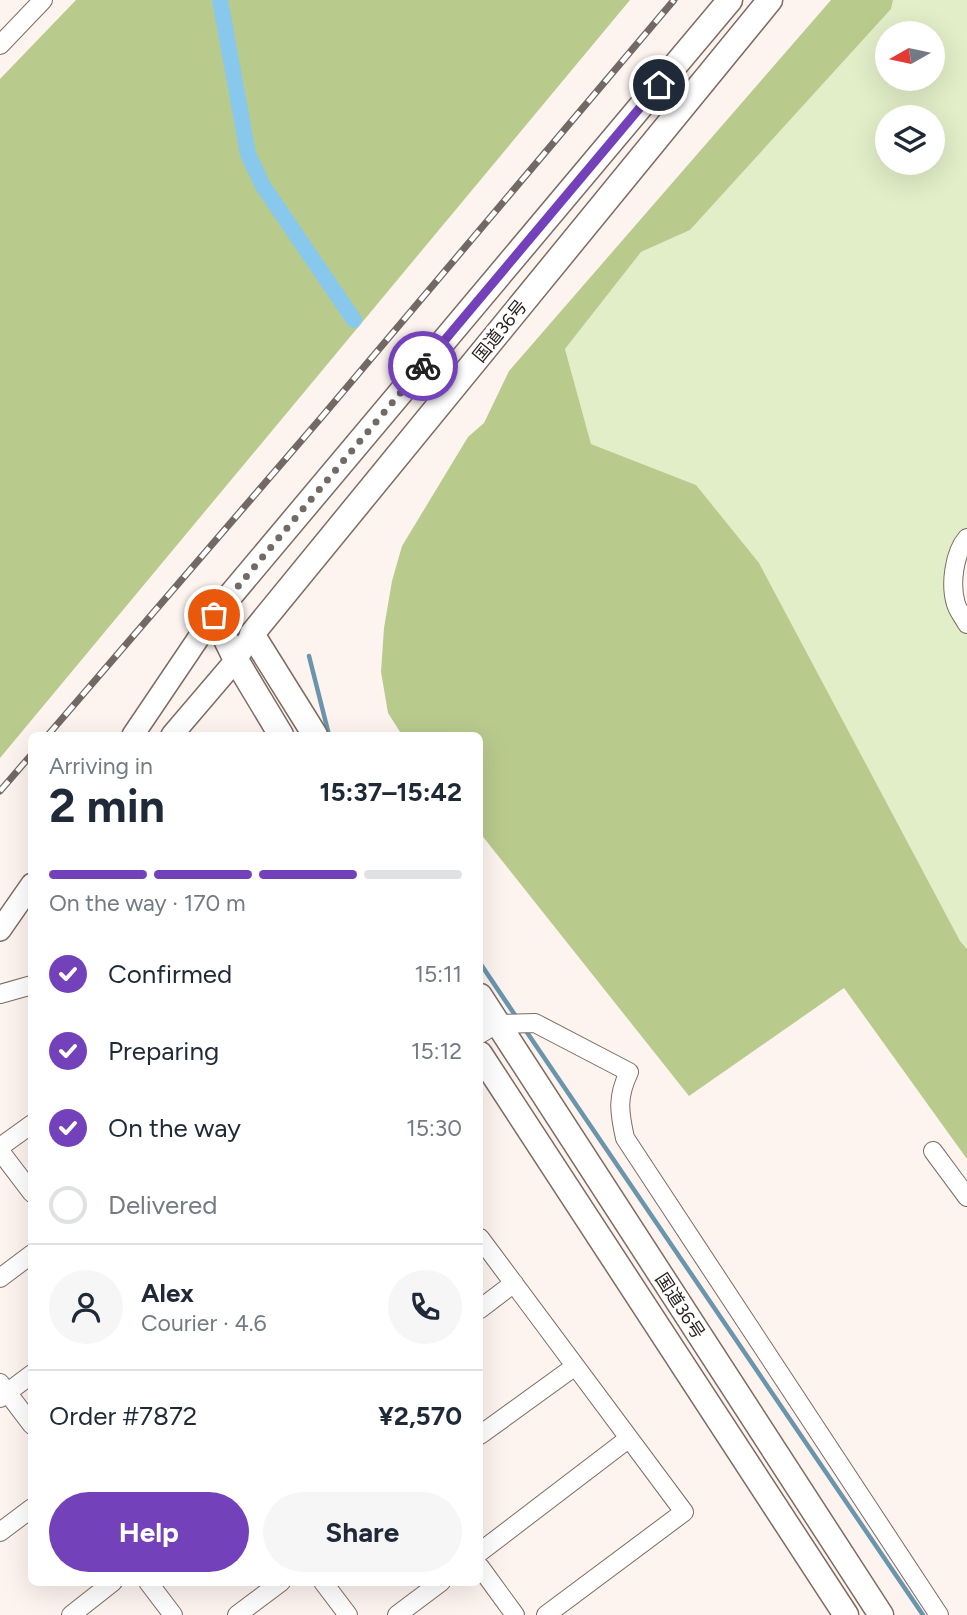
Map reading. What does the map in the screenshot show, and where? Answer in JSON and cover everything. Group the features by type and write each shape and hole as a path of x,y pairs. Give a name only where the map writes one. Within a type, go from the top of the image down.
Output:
{"highway":[{"name":"国道36号","path":"214,615 730,0"},
{"name":"国道36号","path":"252,635 771,0"},
{"path":"214,615 252,635 313,732"},
{"path":"214,615 236,660 279,732"},
{"name":"国道36号","path":"483,1008 488,1029 881,1615"},
{"name":"国道36号","path":"483,1059 846,1615"}],"main road":[{"path":"135,732 214,615"},
{"path":"175,732 236,660 252,635"},
{"path":"0,930 28,890"},
{"path":"0,937 28,905"}],"street":[{"path":"0,45 43,0"},
{"path":"967,538 957,560 954,579 956,604 967,624"},
{"path":"0,994 28,986"},
{"path":"488,1029 535,1023 629,1072 620,1090 620,1113 625,1138 939,1615"},
{"path":"28,1127 0,1149 28,1188"},
{"path":"933,1151 967,1197"},
{"path":"483,1242 684,1512 546,1615"},
{"path":"0,1278 28,1257"},
{"path":"483,1307 514,1283"},
{"path":"483,1433 574,1367"},
{"path":"28,1376 2,1391 28,1420"},
{"path":"483,1550 628,1439"},
{"path":"0,1532 28,1511"},
{"path":"483,1571 515,1615"},
{"path":"71,1615 108,1586"},
{"path":"151,1586 173,1615"},
{"path":"237,1615 276,1586"},
{"path":"326,1586 348,1615"},
{"path":"397,1615 436,1586"}],"green space":[{"path":"76,0 630,0 0,758 0,79"},
{"path":"831,0 893,0 891,9 880,21 875,21 875,27 690,230 641,252 565,349 591,444 696,485 759,563 960,941 967,949 967,1159 844,988 689,1096 483,837 483,732 400,732 388,713 381,672 384,628 392,581 402,546 468,437 484,423 509,371"},
{"path":"893,0 967,0 967,532 955,613 967,635 967,950 696,485 591,444 565,349 641,252 690,230 875,27 875,91 945,91 945,21 880,21 891,9"}],"waterway":[{"path":"220,0 248,154 263,186 354,320"},
{"path":"309,656 328,732"},
{"path":"483,967 517,1018"},
{"path":"524,1028 923,1615"}],"railway":[{"path":"51,732 320,419 674,0"},
{"path":"0,791 28,759"}],"way so far":[{"path":"214,615 423,366"}],"route":[{"path":"423,366 659,85"}]}
